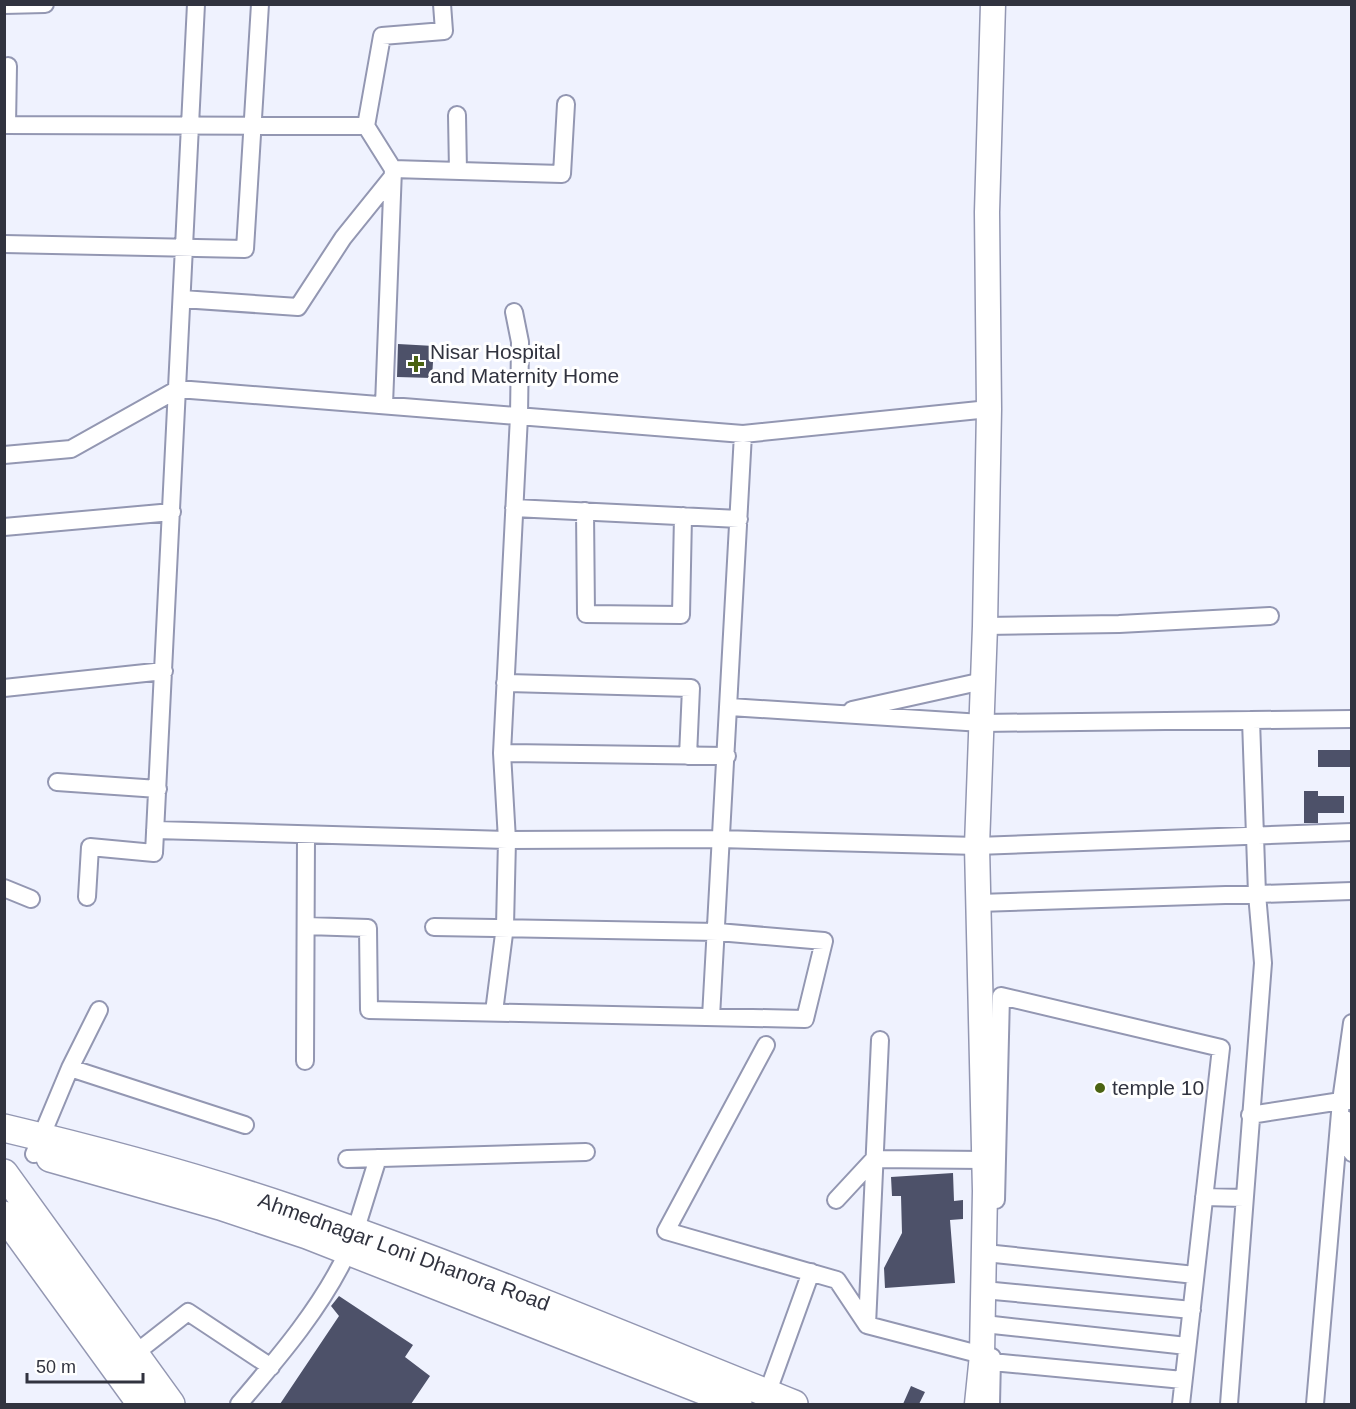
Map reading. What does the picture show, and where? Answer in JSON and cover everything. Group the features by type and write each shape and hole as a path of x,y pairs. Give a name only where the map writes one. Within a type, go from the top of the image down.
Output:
{"main road":[{"name":"Ahmednagar Loni Dhanora Road","path":"4,1128 37,1145"},
{"name":"Ahmednagar Loni Dhanora Road","path":"4,1146 37,1145 189,1177 352,1241 738,1404"},
{"path":"4,1173 124,1362 141,1404"},
{"path":"4,1215 124,1362 171,1404"},
{"name":"Ahmednagar Loni Dhanora Road","path":"352,1241 552,1306 794,1404"}],"street":[{"path":"4,6 45,4"},
{"path":"87,897 90,847 154,853 196,4"},
{"path":"4,244 245,249 260,4"},
{"path":"384,405 393,173 366,126 382,36 444,31 442,4"},
{"path":"991,1404 987,1359 977,846 985,626 989,409 987,212 993,4"},
{"path":"8,66 6,125 366,126"},
{"path":"393,173 458,171 562,174 566,104"},
{"path":"457,115 458,171"},
{"path":"182,299 298,308 343,238 393,173"},
{"path":"494,1012 505,926 507,840 502,753 519,416 519,342 514,312"},
{"path":"4,455 71,449 178,389 743,434 989,409"},
{"path":"711,1017 718,932 720,840 730,707 743,434"},
{"path":"514,508 739,519"},
{"path":"4,527 172,512"},
{"path":"585,512 586,614 681,615 683,516"},
{"path":"985,626 1119,624 1270,616"},
{"path":"4,688 164,670"},
{"path":"833,714 983,681"},
{"path":"505,683 691,688 688,756"},
{"path":"730,707 982,723 1352,719"},
{"path":"1229,1404 1263,963 1254,836 1251,720"},
{"path":"502,753 727,756"},
{"path":"57,782 158,789"},
{"path":"155,830 507,840 720,840 977,846 1352,832"},
{"path":"305,1061 306,836"},
{"path":"4,888 31,899"},
{"path":"978,903 1352,891"},
{"path":"306,926 368,928 369,1010 805,1019 824,941 718,932 505,926 434,927"},
{"path":"976,1404 993,1325 1001,996 1221,1048 1181,1404"},
{"path":"37,1145 70,1068 99,1010"},
{"path":"1315,1404 1352,1023"},
{"path":"867,1325 880,1040"},
{"path":"766,1046 666,1231 837,1280 867,1325 987,1359 1184,1380"},
{"path":"70,1068 245,1125"},
{"path":"1250,1115 1346,1101"},
{"path":"1346,1101 1352,1153"},
{"path":"346,1159 586,1152"},
{"path":"239,1404 271,1367 336,1276 352,1241 378,1158"},
{"path":"836,1200 874,1159 984,1160"},
{"path":"1204,1197 1244,1198"},
{"path":"995,1254 1195,1275"},
{"path":"767,1394 811,1272"},
{"path":"994,1291 1191,1310"},
{"path":"124,1362 188,1312 271,1367"},
{"path":"993,1325 1187,1346"}],"building":[{"path":"398,344 434,346 432,378 397,377"},
{"path":"1318,750 1352,750 1352,767 1318,767"},
{"path":"1304,791 1318,791 1318,796 1344,796 1344,813 1318,813 1318,823 1304,823"},
{"path":"953,1173 954,1201 963,1200 963,1219 950,1220 955,1283 885,1288 884,1268 902,1233 901,1196 892,1196 891,1177"},
{"path":"339,1296 413,1345 405,1357 430,1376 411,1404 280,1404 339,1316 331,1306"},
{"path":"911,1386 925,1392 919,1404 903,1404"}],"place":[{"name":"Nisar Hospital and Maternity Home","path":"416,364"},
{"name":"temple 10","path":"1100,1088"}]}
